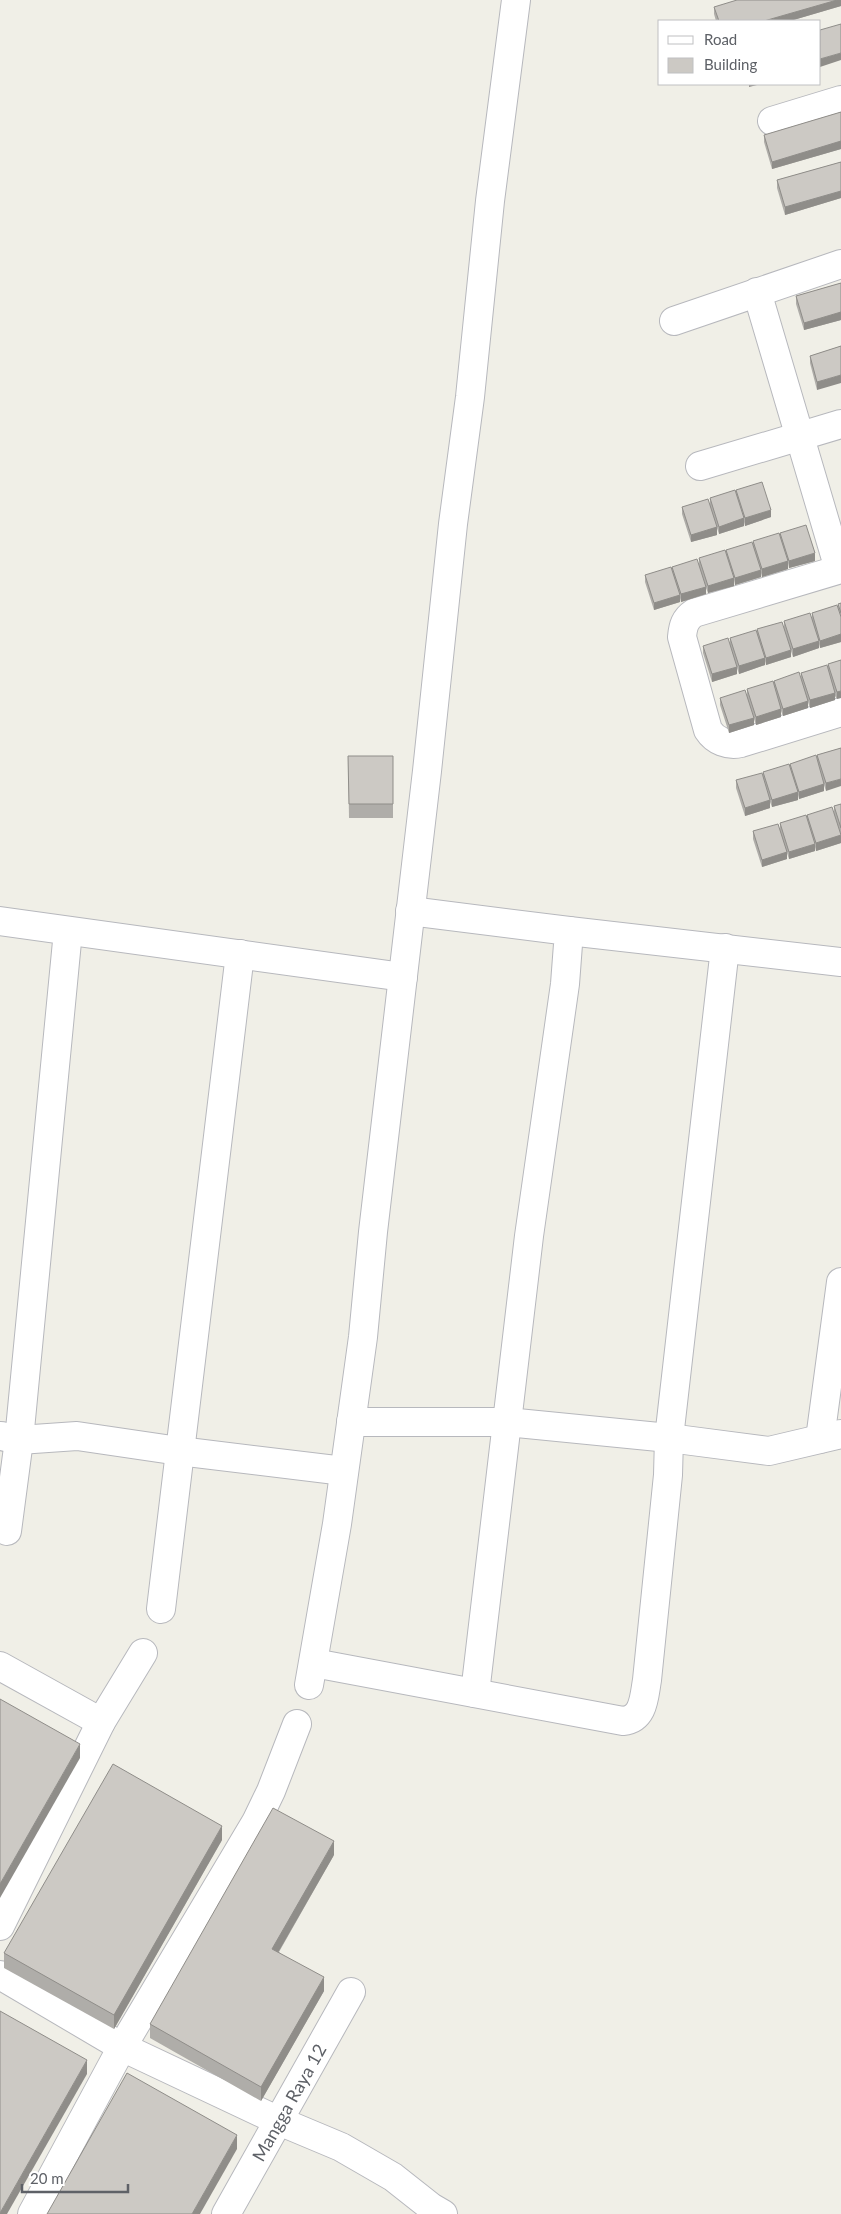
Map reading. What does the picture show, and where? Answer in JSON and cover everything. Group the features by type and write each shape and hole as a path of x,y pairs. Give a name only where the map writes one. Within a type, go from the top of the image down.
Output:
{"street":[{"path":"516,0 487,230 470,397 453,524 427,771 373,1232 363,1337 312,1674 476,1693 623,1721 634,1718 639,1713 647,1680 668,1475 669,1438 725,948"},
{"path":"772,121 841,100"},
{"path":"674,320 841,264"},
{"path":"757,292 840,569 694,613 686,620 682,637 708,730 715,739 732,744 741,743 841,712"},
{"path":"700,466 841,424"},
{"path":"410,911 841,962"},
{"path":"0,921 403,976"},
{"path":"476,1693 530,1236 565,984 569,930"},
{"path":"6,1531 9,1438 68,931"},
{"path":"162,1609 179,1451 240,954"},
{"path":"351,1422 507,1422 669,1438 769,1451 830,1436 841,1282"},
{"path":"9,1438 77,1436 179,1451 344,1471"},
{"path":"0,1926 100,1722 143,1653"},
{"path":"0,1666 100,1722"},
{"path":"32,2214 122,2047 256,1822 274,1783 297,1724"},
{"path":"0,1975 122,2047 279,2121 341,2147 374,2164 430,2207 443,2214"},
{"name":"Mangga Raya 12","path":"226,2214 351,1992"}],"building":[{"path":"737,0 837,0 767,20 719,20 714,7"},
{"path":"841,24 841,53 821,59 821,30"},
{"path":"841,112 841,141 772,162 764,135"},
{"path":"841,162 841,191 785,207 777,180"},
{"path":"841,283 841,312 804,323 796,296"},
{"path":"841,346 841,375 817,382 810,356"},
{"path":"762,482 771,510 745,518 736,490"},
{"path":"735,490 744,518 719,527 710,498"},
{"path":"708,499 717,527 691,535 682,507"},
{"path":"806,525 815,553 789,561 780,533"},
{"path":"779,533 788,561 762,569 753,541"},
{"path":"752,542 761,570 735,578 726,550"},
{"path":"725,550 734,578 708,586 699,558"},
{"path":"697,559 706,587 681,594 672,567"},
{"path":"671,567 680,595 654,603 645,575"},
{"path":"837,605 841,617 841,634 820,641 812,613"},
{"path":"810,613 819,641 793,649 784,621"},
{"path":"782,622 791,650 766,658 757,629"},
{"path":"756,630 765,658 739,666 730,638"},
{"path":"728,638 737,667 712,674 703,646"},
{"path":"841,660 841,691 837,692 828,664"},
{"path":"827,665 835,693 810,700 801,673"},
{"path":"799,672 808,701 783,709 774,681"},
{"path":"773,681 781,709 756,717 747,689"},
{"path":"745,690 754,718 729,725 720,698"},
{"path":"841,748 841,779 826,783 817,755"},
{"path":"816,755 824,784 799,792 790,764"},
{"path":"348,756 393,756 393,804 349,804"},
{"path":"789,764 798,792 772,800 763,772"},
{"path":"762,773 770,800 745,808 736,780"},
{"path":"841,804 841,828 834,806"},
{"path":"832,807 841,835 816,843 807,815"},
{"path":"806,815 815,844 789,852 780,823"},
{"path":"778,824 787,852 762,860 753,831"},
{"path":"0,1699 80,1744 0,1884"},
{"path":"113,1764 222,1826 114,2015 4,1953"},
{"path":"273,1808 334,1841 272,1949 324,1977 261,2087 150,2024"},
{"path":"0,2011 87,2060 0,2213"},
{"path":"127,2073 237,2135 192,2214 47,2214"}]}
